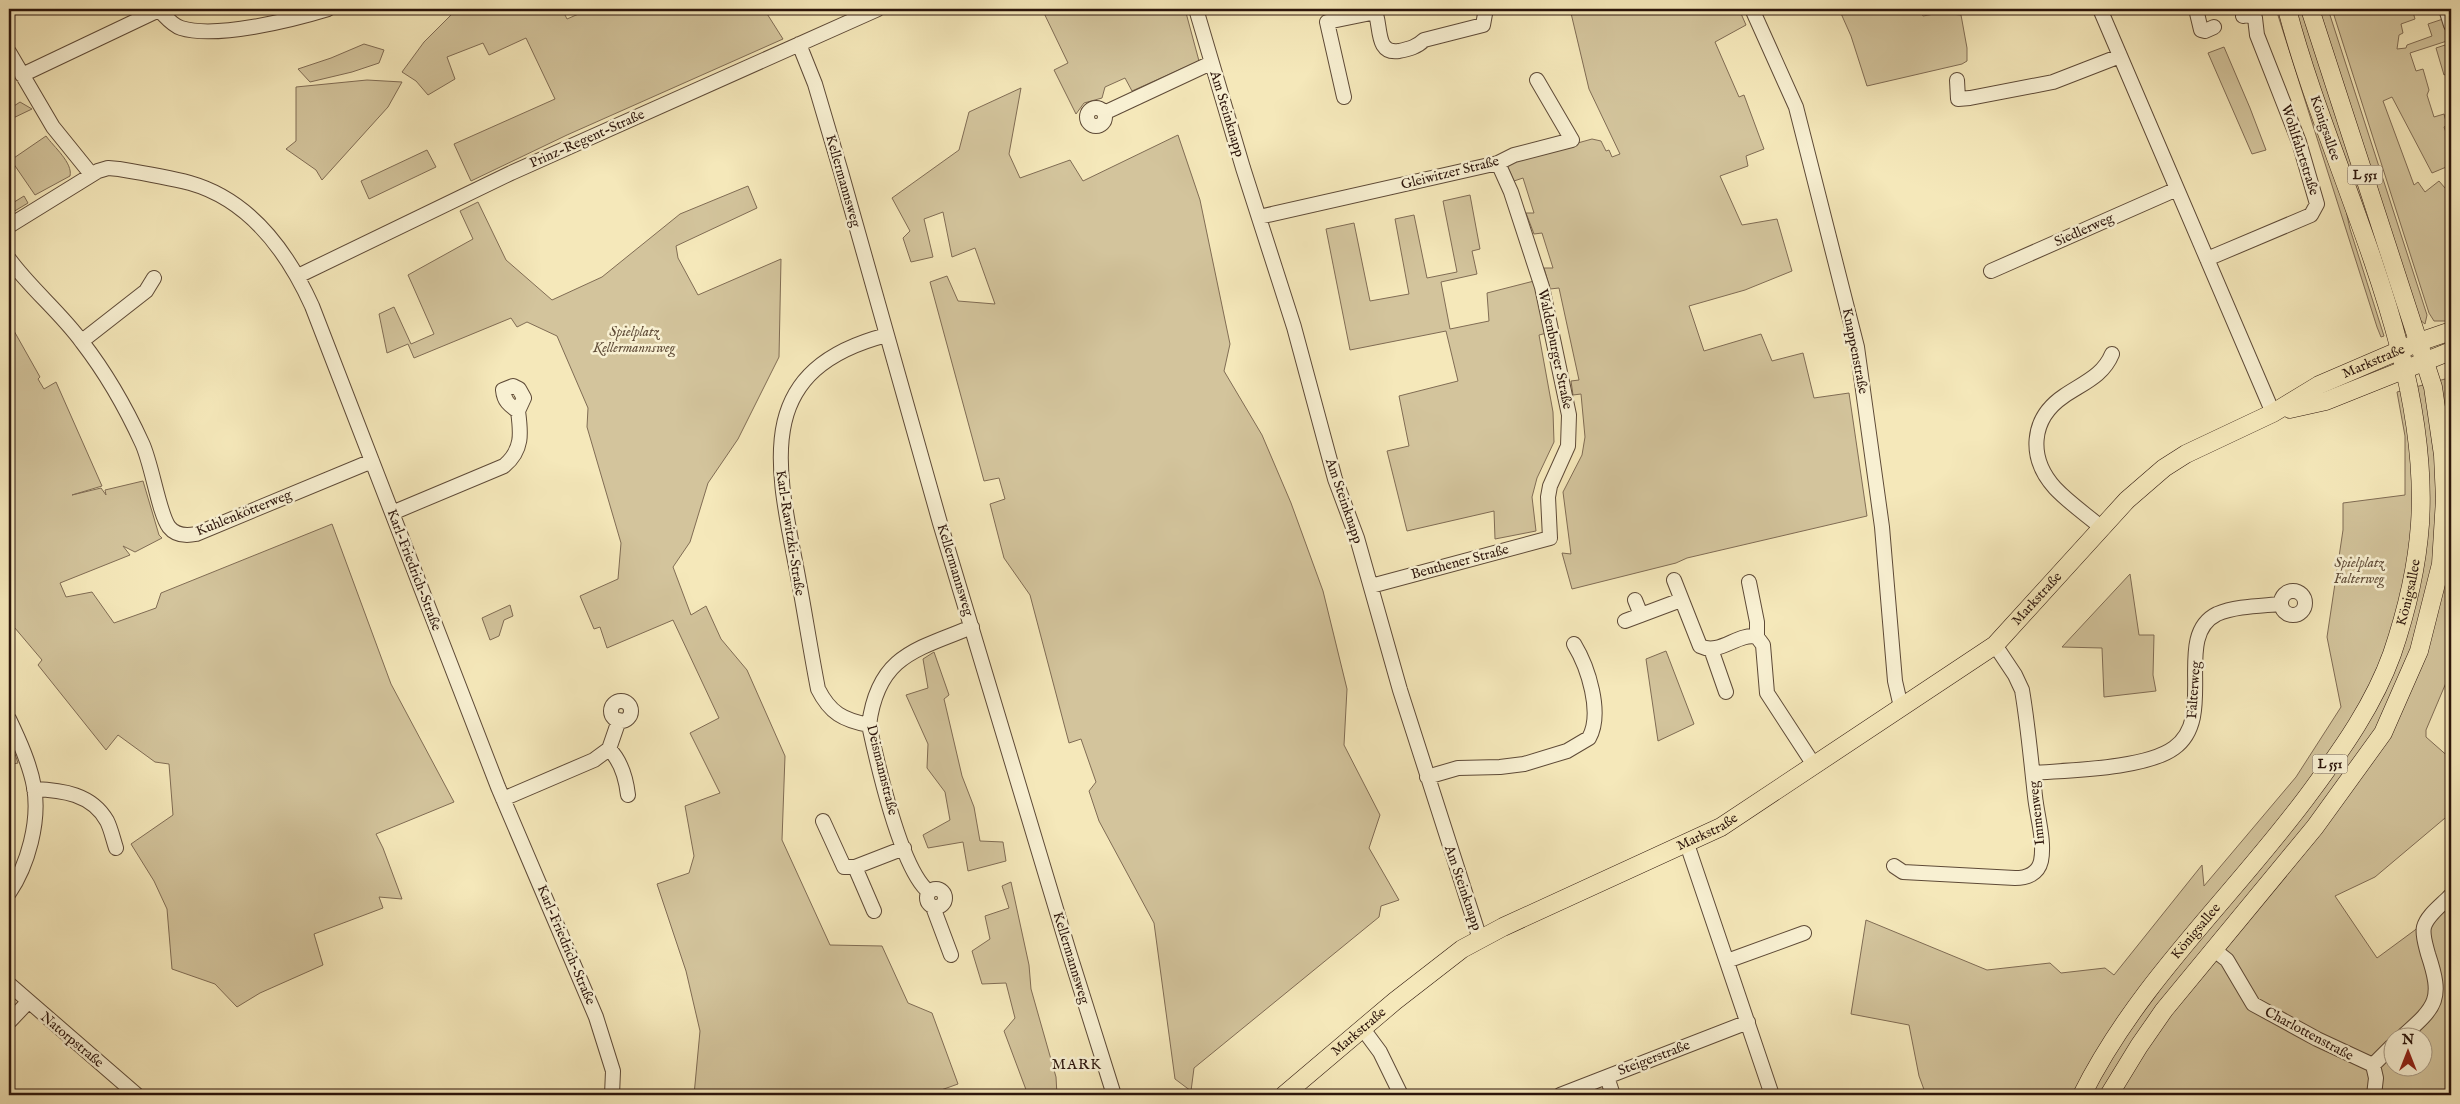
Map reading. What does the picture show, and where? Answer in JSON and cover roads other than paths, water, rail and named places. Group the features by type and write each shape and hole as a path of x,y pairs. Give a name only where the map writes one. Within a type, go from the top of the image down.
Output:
{"main road":[{"name":"Königsallee","path":"2082,1095 2116,1035 2151,987 2311,793 2358,725 2391,657 2405,611 2420,524 2420,480 2417,442 2404,370 2378,277 2305,70 2287,9"},
{"name":"Königsallee","path":"2109,1095 2138,1046 2164,1010 2334,802 2383,733 2420,651 2441,564 2445,498 2440,432 2433,387 2310,9"},
{"name":"Markstraße","path":"1284,1095 1445,960 1480,939 1688,844 1721,827 1995,645 2128,500 2164,468 2186,454 2273,413 2319,385 2419,342 2451,332"},
{"name":"Markstraße","path":"2273,413 2326,401 2451,351"}],"street":[{"path":"22,75 160,10 172,24 181,28 207,30 274,22 328,9"},
{"name":"Prinz-Regent-Straße","path":"298,276 503,177 878,9"},
{"name":"Am Steinknapp","path":"1196,9 1211,63 1294,326 1335,479 1357,538 1427,777 1480,939"},
{"path":"1344,97 1327,22 1375,10 1382,46 1388,51 1394,52 1418,46 1424,40 1483,25 1485,14 1483,9"},
{"name":"Knappenstraße","path":"1752,9 1796,107 1857,347 1882,527 1895,680 1901,707"},
{"path":"2100,9 2273,413"},
{"path":"2196,9 2203,31 2214,27"},
{"path":"2446,9 2451,25"},
{"name":"Wohlfahrtstraße","path":"2207,259 2311,215 2317,204 2300,142 2257,34 2255,18 2243,16"},
{"name":"Kellermannsweg","path":"798,44 818,93 972,627 1114,1095"},
{"path":"9,52 53,127 91,174 9,226"},
{"path":"1957,80 1958,99 1970,98 2053,82 2120,56"},
{"name":"Am Steinknapp","path":"1104,112 1211,63"},
{"name":"Gleiwitzer Straße","path":"1259,217 1498,163 1514,155 1572,140 1537,80"},
{"name":"Waldenburger Straße","path":"1498,163 1511,192 1542,287 1569,415 1568,446 1550,486 1548,497 1550,538"},
{"name":"Karl-Friedrich-Straße","path":"91,174 102,169 119,169 191,183 214,193 251,216 272,240 298,276 503,799 596,1017 613,1071 612,1095"},
{"name":"Siedlerweg","path":"1991,271 2177,189"},
{"name":"Kuhlenkötterweg","path":"9,259 33,290 82,341 103,372 135,429 154,475 165,520 169,528 176,533 183,536 196,534 372,461"},
{"path":"82,341 146,291 154,278"},
{"name":"Karl-Rawitzki-Straße","path":"869,725 853,722 837,713 826,703 818,689 788,532 779,448 789,408 807,376 835,356 874,338 887,335"},
{"path":"2102,528 2051,483 2038,454 2037,430 2041,421 2057,401 2101,372 2107,366 2112,354"},
{"path":"392,513 504,466 515,456 519,446 521,437 518,411"},
{"name":"Beuthener Straße","path":"1371,586 1550,538"},
{"path":"1674,580 1696,640 1700,646 1711,649 1746,638 1757,637"},
{"path":"1749,582 1757,622 1757,637 1763,645 1768,693 1814,765"},
{"path":"1635,600 1641,615"},
{"path":"1625,621 1681,600"},
{"name":"Falterweg","path":"2033,773 2139,762 2165,754 2185,738 2193,720 2197,644 2208,621 2225,612 2281,604"},
{"name":"Deismannstraße","path":"951,955 933,907 942,905 944,896 938,890 929,892 913,869 904,848 869,725 870,710 879,685 895,664 906,654 972,627"},
{"path":"1427,777 1458,768 1500,768 1524,764 1567,751 1588,738 1594,721 1592,696 1587,670 1574,644"},
{"name":"Immenweg","path":"1894,866 1903,872 2026,878 2034,873 2042,860 2022,690 2016,675 1995,645"},
{"path":"1711,649 1726,692"},
{"path":"9,719 17,735 34,789 31,838 24,862 9,893"},
{"path":"503,799 594,760 609,749 619,720"},
{"path":"609,749 626,778 628,795"},
{"path":"34,789 63,790 84,798 107,821 116,848"},
{"path":"823,821 844,867 855,867 904,848"},
{"path":"1688,844 1772,1095"},
{"path":"855,867 874,911"},
{"path":"2413,1026 2432,1008 2435,999 2436,979 2427,949 2424,927 2429,918 2451,895"},
{"path":"1727,960 1804,934"},
{"name":"Charlottenstraße","path":"2213,949 2227,960 2254,1004 2317,1039 2373,1065"},
{"name":"Natorpstraße","path":"9,984 137,1095"},
{"path":"9,1022 28,1002"},
{"name":"Steigerstraße","path":"1560,1095 1748,1022"},
{"path":"1363,1029 1379,1050 1401,1095"},
{"path":"2374,1095 2376,1078 2373,1065 2382,1056"},
{"path":"1607,1077 1613,1095"}],"district":[{"name":"MARK","path":"1077,1064"}],"park label":[{"name":"Spielplatz Kellermannsweg","path":"634,340"},
{"name":"Spielplatz Falterweg","path":"2359,572"}]}
